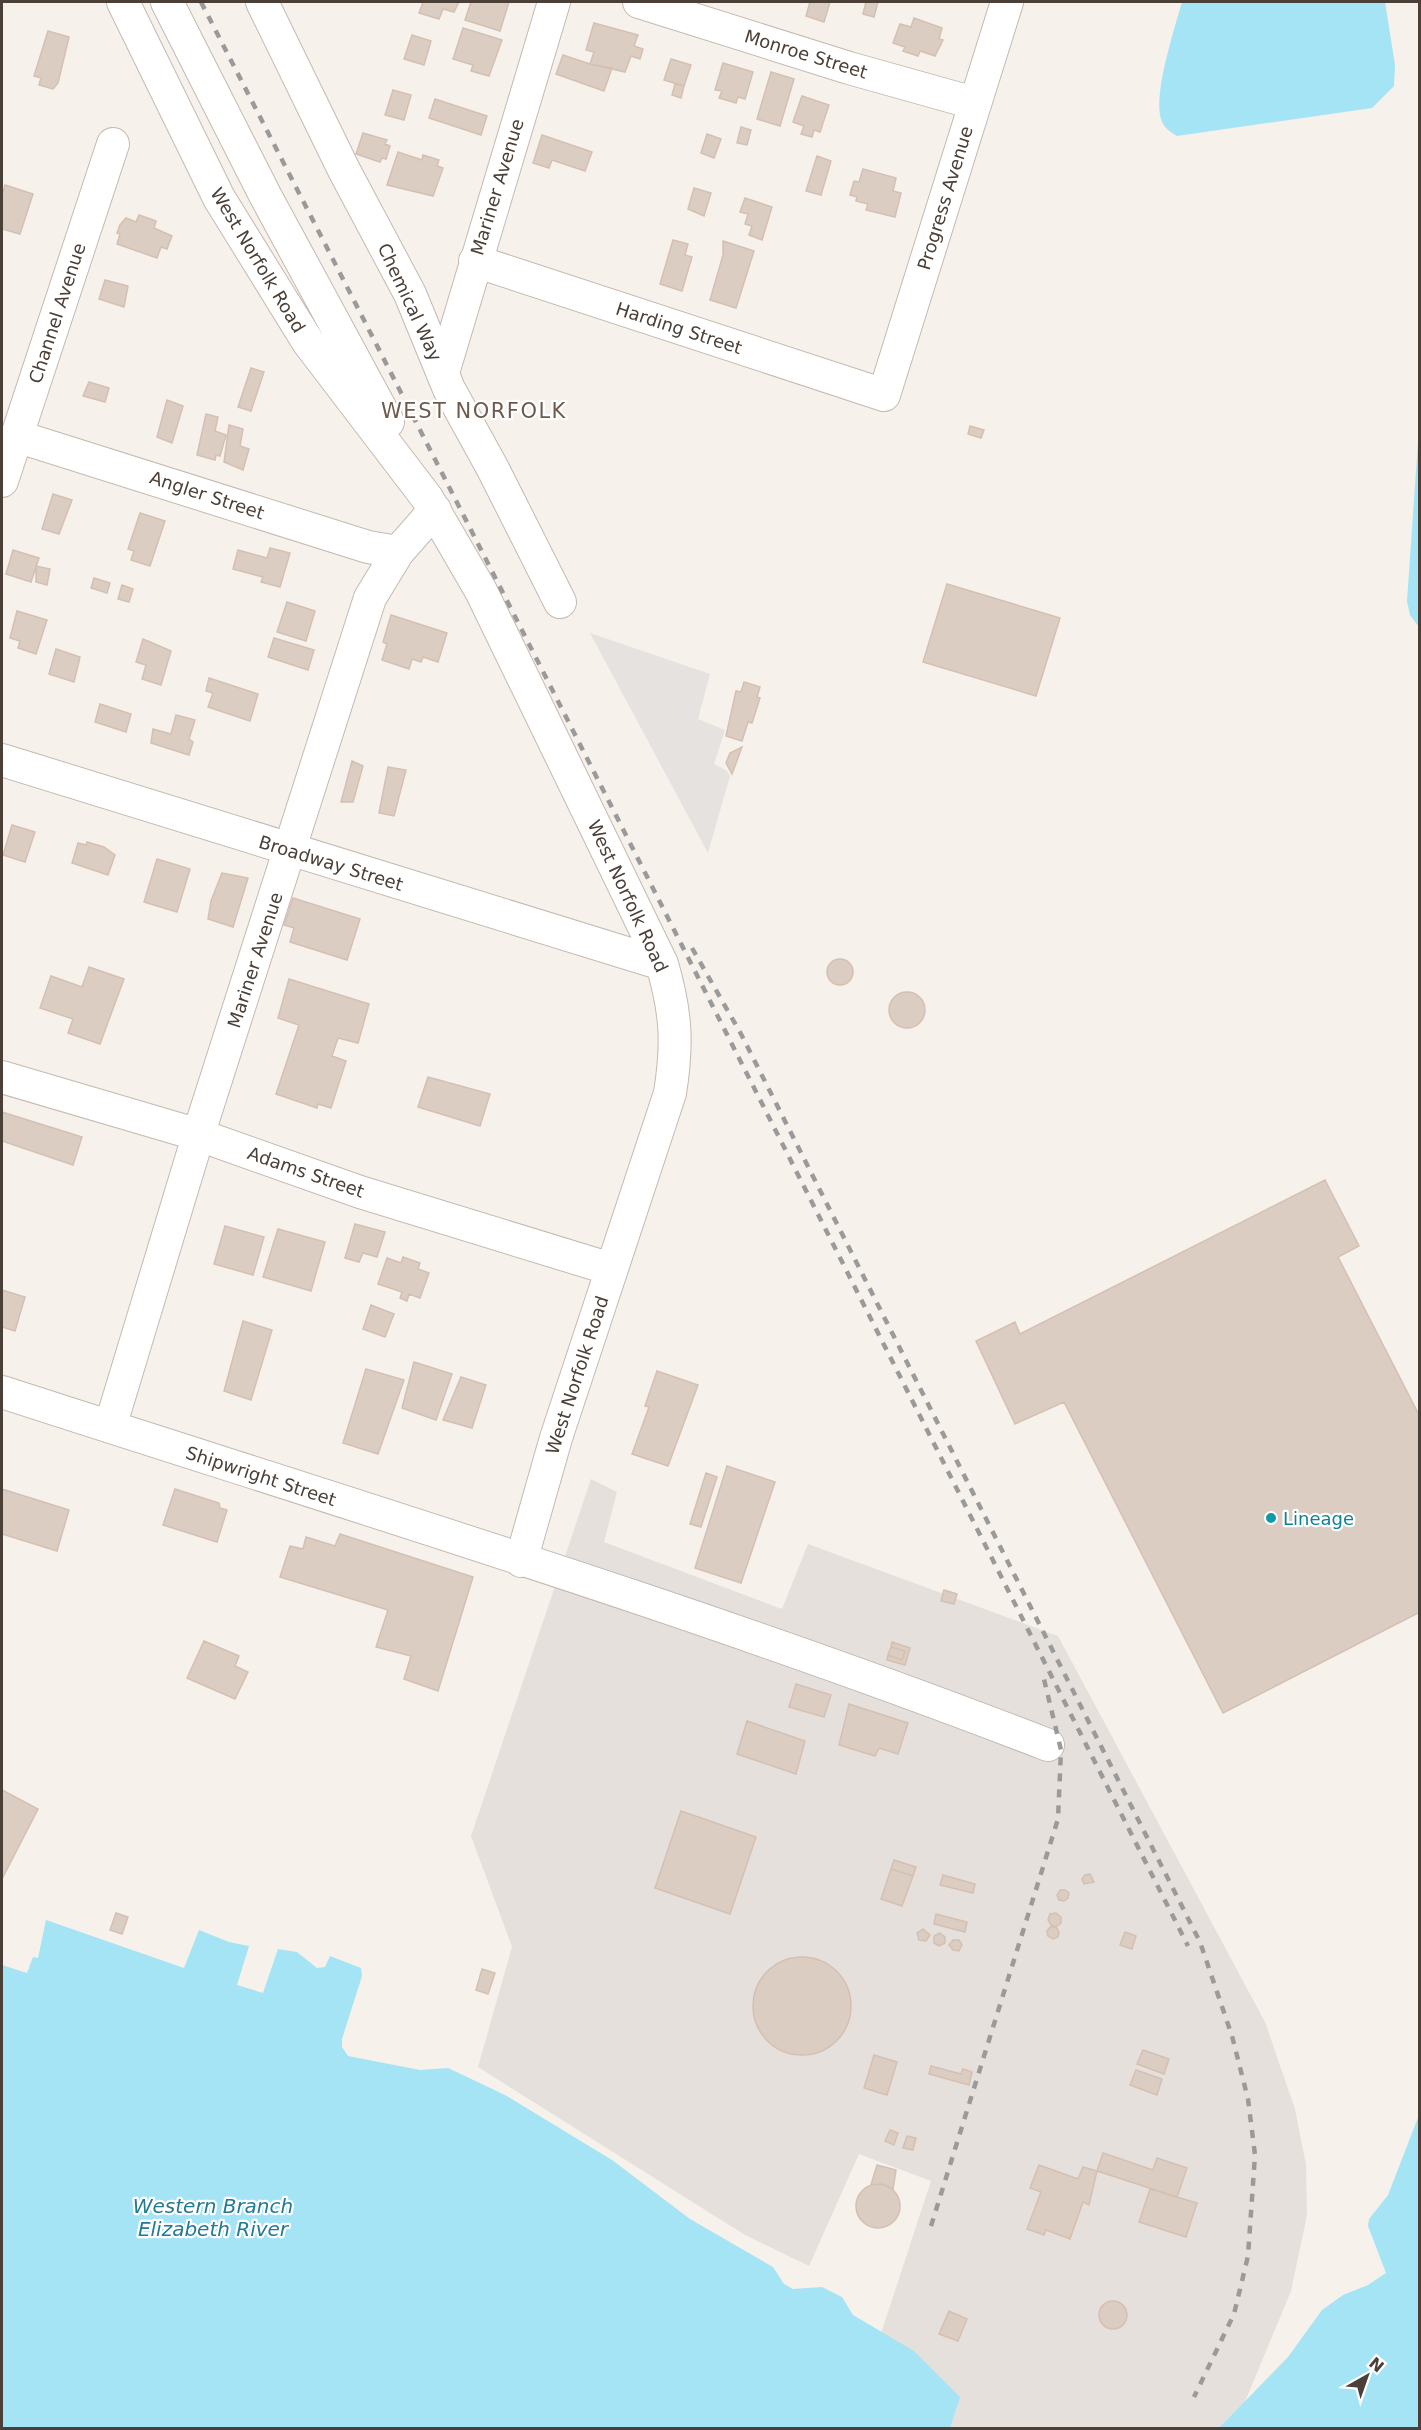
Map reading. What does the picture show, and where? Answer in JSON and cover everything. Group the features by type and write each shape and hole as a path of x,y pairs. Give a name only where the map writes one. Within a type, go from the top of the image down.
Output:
{"street":[{"name":"West Norfolk Road","path":"123,2 219,198 308,342 431,504"},
{"name":"West Norfolk Road","path":"167,2 265,195 431,504 481,591 536,701 662,964 676,1021 676,1055 670,1093 556,1438 521,1561"},
{"name":"Chemical Way","path":"262,2 345,171 411,294 449,389 493,469 560,602"},
{"name":"Mariner Avenue","path":"443,373 554,2"},
{"name":"Monroe Street","path":"639,2 849,68 974,103"},
{"name":"Progress Avenue","path":"884,395 1007,2"},
{"name":"Channel Avenue","path":"2,481 113,144"},
{"name":"Harding Street","path":"475,261 884,395"},
{"name":"Angler Street","path":"16,436 368,547 398,552"},
{"name":"Mariner Avenue","path":"110,1427 199,1135 370,598 431,504"},
{"name":"Broadway Street","path":"2,760 662,964"},
{"name":"Adams Street","path":"2,1077 199,1135 360,1192 611,1269"},
{"name":"Shipwright Street","path":"2,1392 521,1561 940,1703 1047,1745"}],"shaded area":[{"path":"590,633 710,674 698,719 725,730 714,764 726,770 730,776 708,853"},
{"path":"591,1479 617,1492 604,1542 782,1609 808,1544 1058,1636 1265,2022 1295,2109 1306,2165 1307,2215 1291,2291 1234,2428 850,2428 931,2181 859,2154 809,2266 745,2235 478,2067 512,1947 471,1836"}],"water":[{"path":"1182,2 1385,2 1395,65 1394,86 1372,108 1177,136 1164,125 1159,108 1162,78"},
{"path":"1419,428 1419,627 1410,615 1407,601"},
{"name":"Western Branch Elizabeth River","path":"46,1920 184,1968 199,1930 229,1942 249,1946 237,1985 263,1993 278,1949 297,1952 317,1968 325,1967 330,1956 361,1968 362,1976 342,2039 342,2047 348,2056 420,2070 448,2068 505,2095 612,2160 690,2219 773,2267 784,2284 793,2289 822,2287 842,2297 853,2315 914,2351 960,2397 950,2428 2,2428 2,1965 27,1973 33,1957 38,1958"},
{"path":"1419,2115 1419,2428 1219,2428 1288,2357 1322,2310 1343,2295 1368,2285 1386,2273 1368,2226 1369,2219 1388,2195"}],"building":[{"path":"423,2 459,2 454,12 443,9 439,19 419,13"},
{"path":"471,2 509,2 500,31 465,20"},
{"path":"810,2 830,2 824,22 806,16"},
{"path":"866,2 878,2 874,17 863,14"},
{"path":"914,18 942,28 939,39 943,40 935,56 920,51 918,56 903,51 905,47 893,43 900,24 911,27"},
{"path":"594,23 638,35 634,46 643,49 640,59 631,56 625,72 590,64 594,52 586,50"},
{"path":"463,28 502,40 489,76 471,71 473,65 453,59"},
{"path":"48,31 69,37 58,83 53,89 39,85 41,78 34,76"},
{"path":"412,35 431,41 424,65 404,59"},
{"path":"563,55 612,68 604,91 556,74"},
{"path":"671,59 691,65 684,86 664,80"},
{"path":"723,63 753,72 745,99 738,97 736,103 719,98 722,91 715,90"},
{"path":"771,72 794,79 780,126 757,119"},
{"path":"675,84 684,86 681,98 672,95"},
{"path":"393,90 411,95 404,120 385,115"},
{"path":"802,96 829,105 820,132 814,130 812,137 801,134 804,126 793,122"},
{"path":"435,99 487,116 481,135 429,118"},
{"path":"741,127 751,130 747,145 737,143"},
{"path":"363,133 387,140 385,144 390,146 386,159 382,158 380,162 356,154"},
{"path":"707,134 721,139 714,158 701,153"},
{"path":"542,135 592,152 585,171 552,160 549,168 533,163"},
{"path":"398,152 422,160 423,155 439,160 437,166 443,168 433,196 387,185"},
{"path":"817,156 831,161 821,195 806,191"},
{"path":"863,169 896,178 893,191 901,193 895,217 866,210 868,204 856,201 857,197 850,195 854,181 859,182"},
{"path":"5,185 33,194 20,234 2,229 2,195"},
{"path":"694,188 711,193 704,216 688,209"},
{"path":"745,198 772,207 762,240 749,235 752,226 745,224 748,214 740,212"},
{"path":"139,215 156,221 154,228 172,236 167,249 161,247 157,258 117,244 120,225 126,218 136,222"},
{"path":"673,240 688,244 685,255 692,257 682,291 660,284"},
{"path":"723,241 754,251 736,308 710,300 723,255"},
{"path":"105,280 128,286 124,307 99,299"},
{"path":"251,368 264,372 251,411 238,407"},
{"path":"89,382 109,388 105,402 83,396"},
{"path":"167,400 183,406 172,443 157,437"},
{"path":"206,414 218,417 215,431 226,435 220,456 216,455 215,460 197,455"},
{"path":"229,425 243,429 240,446 249,449 243,470 224,462"},
{"path":"970,426 984,430 981,438 968,434"},
{"path":"53,494 72,500 59,534 42,529"},
{"path":"140,513 165,521 150,566 131,560 134,551 128,549"},
{"path":"270,548 290,553 280,587 261,582 263,577 233,569 238,550 267,558"},
{"path":"13,550 39,558 31,582 6,574"},
{"path":"36,566 50,569 47,585 36,582"},
{"path":"94,578 110,583 107,593 91,588"},
{"path":"947,584 1060,618 1036,696 923,662"},
{"path":"122,585 133,589 129,602 118,599"},
{"path":"287,602 315,611 306,641 277,632"},
{"path":"17,611 47,620 36,654 18,648 20,641 10,638"},
{"path":"391,615 447,633 438,662 423,657 421,662 412,659 409,669 382,660 387,644 383,642"},
{"path":"274,638 314,650 308,670 268,657"},
{"path":"143,639 171,651 161,685 142,679 146,665 136,662"},
{"path":"56,649 80,657 74,682 49,674"},
{"path":"209,678 258,694 250,721 208,707 213,693 206,691"},
{"path":"744,682 760,687 757,697 760,698 752,723 748,722 742,741 726,736 736,691 741,692"},
{"path":"100,704 131,714 126,732 95,722"},
{"path":"176,715 195,720 189,739 193,742 189,755 151,743 153,729 171,734"},
{"path":"742,747 732,774 726,763 730,753"},
{"path":"352,761 363,766 353,802 341,802"},
{"path":"388,767 406,770 394,816 379,813"},
{"path":"12,825 35,832 25,862 3,855"},
{"path":"87,842 104,847 115,855 108,875 72,863 78,843 86,845"},
{"path":"157,859 190,869 177,912 144,902"},
{"path":"222,873 248,878 233,927 208,919 211,901"},
{"path":"293,898 360,919 347,960 290,942 294,928 284,925"},
{"path":"840,959 849,963 853,972 849,981 840,985 831,981 827,972 831,963"},
{"path":"89,967 124,979 100,1044 68,1033 73,1019 40,1008 51,976 82,987"},
{"path":"289,979 369,1004 358,1043 338,1038 332,1056 346,1061 331,1108 318,1104 317,1108 276,1094 299,1025 278,1018"},
{"path":"907,992 920,997 925,1010 920,1023 907,1028 894,1023 889,1010 894,997"},
{"path":"428,1077 490,1094 480,1126 418,1107"},
{"path":"2,1112 82,1137 73,1165 2,1141"},
{"name":"Lineage","path":"1325,1180 1359,1246 1338,1257 1420,1417 1420,1612 1223,1713 1064,1402 1015,1424 976,1341 1015,1322 1020,1334"},
{"path":"355,1224 385,1232 377,1257 363,1253 359,1262 345,1258"},
{"path":"225,1226 264,1237 253,1275 214,1264"},
{"path":"278,1229 325,1242 311,1291 263,1277"},
{"path":"403,1257 420,1263 418,1269 429,1273 420,1298 409,1294 407,1301 400,1298 402,1292 378,1284 387,1258 401,1263"},
{"path":"2,1290 25,1297 15,1331 2,1327"},
{"path":"371,1305 394,1314 385,1337 363,1329"},
{"path":"243,1321 272,1330 251,1400 224,1391"},
{"path":"414,1362 452,1374 436,1420 402,1408"},
{"path":"366,1369 404,1380 378,1454 343,1443"},
{"path":"657,1371 698,1385 668,1466 632,1454 649,1407 645,1406"},
{"path":"461,1377 486,1385 472,1428 443,1420"},
{"path":"727,1466 775,1482 741,1583 695,1568"},
{"path":"706,1473 717,1477 701,1527 690,1524"},
{"path":"2,1489 69,1510 57,1551 2,1534"},
{"path":"175,1489 219,1503 220,1508 227,1510 217,1542 163,1525"},
{"path":"340,1534 473,1577 438,1691 404,1679 411,1656 376,1647 388,1610 280,1577 290,1546 303,1549 306,1537 335,1546"},
{"path":"944,1590 957,1594 954,1604 941,1601"},
{"path":"204,1641 239,1656 235,1666 248,1672 235,1699 187,1678"},
{"path":"892,1642 910,1648 905,1665 887,1660 888,1655 902,1660 905,1651 891,1647"},
{"path":"891,1647 905,1651 902,1660 888,1655"},
{"path":"796,1684 831,1695 824,1717 789,1707"},
{"path":"849,1704 908,1723 898,1754 879,1748 875,1756 839,1745"},
{"path":"747,1721 805,1741 796,1774 737,1754"},
{"path":"2,1790 38,1809 2,1879"},
{"path":"681,1811 756,1837 730,1914 655,1888"},
{"path":"894,1860 916,1867 913,1876 891,1869"},
{"path":"891,1869 913,1876 902,1906 881,1899"},
{"path":"1090,1874 1094,1882 1084,1884 1082,1879 1085,1875"},
{"path":"943,1875 975,1884 973,1893 940,1885"},
{"path":"1060,1890 1069,1893 1068,1898 1064,1901 1059,1900 1057,1895"},
{"path":"116,1913 128,1917 122,1934 110,1930"},
{"path":"1056,1913 1061,1917 1061,1923 1056,1927 1048,1920 1050,1914"},
{"path":"936,1914 967,1922 965,1932 934,1924"},
{"path":"1050,1927 1056,1927 1059,1932 1058,1937 1053,1939 1048,1936 1047,1931"},
{"path":"923,1929 930,1935 926,1941 919,1940 917,1933"},
{"path":"1125,1932 1136,1936 1132,1949 1120,1945"},
{"path":"940,1933 945,1937 945,1943 939,1946 934,1943 934,1936"},
{"path":"953,1940 959,1940 962,1945 959,1951 953,1950 949,1945"},
{"path":"802,1957 821,1961 836,1972 847,1987 851,2006 847,2025 836,2040 821,2051 802,2055 783,2051 768,2040 757,2025 753,2006 757,1987 768,1972 783,1961"},
{"path":"482,1969 495,1973 488,1994 476,1990"},
{"path":"1143,2050 1169,2059 1164,2074 1137,2064"},
{"path":"874,2055 897,2062 887,2095 864,2088"},
{"path":"931,2066 961,2074 963,2069 972,2072 969,2085 929,2074"},
{"path":"1136,2070 1162,2079 1157,2095 1130,2085"},
{"path":"890,2130 898,2133 894,2145 885,2141"},
{"path":"907,2136 916,2138 913,2150 903,2148"},
{"path":"1103,2153 1153,2170 1157,2158 1187,2168 1177,2197 1097,2171"},
{"path":"877,2165 896,2170 893,2189 882,2184 871,2185"},
{"path":"1039,2165 1078,2179 1083,2167 1097,2171 1089,2205 1083,2202 1070,2239 1046,2230 1044,2235 1027,2229 1041,2192 1030,2188"},
{"path":"878,2184 887,2185 894,2190 899,2197 899,2215 894,2222 887,2227 878,2228 869,2227 862,2222 857,2215 856,2206 857,2197 862,2190 869,2185"},
{"path":"1150,2189 1197,2203 1186,2237 1139,2222"},
{"path":"1113,2301 1123,2305 1127,2315 1123,2325 1113,2329 1103,2325 1099,2315 1103,2305"},
{"path":"949,2311 967,2319 958,2341 939,2334"}],"railway":[{"path":"201,2 573,730 1188,1946"},
{"path":"692,948 741,1034 1200,1942 1232,2036 1248,2099 1255,2155 1248,2256 1234,2314 1194,2397"},
{"path":"931,2226 1058,1819 1061,1750 1043,1675"}],"place":[{"name":"Lineage","path":"1271,1518"}],"district":[{"name":"WEST NORFOLK","path":"474,411"}]}
